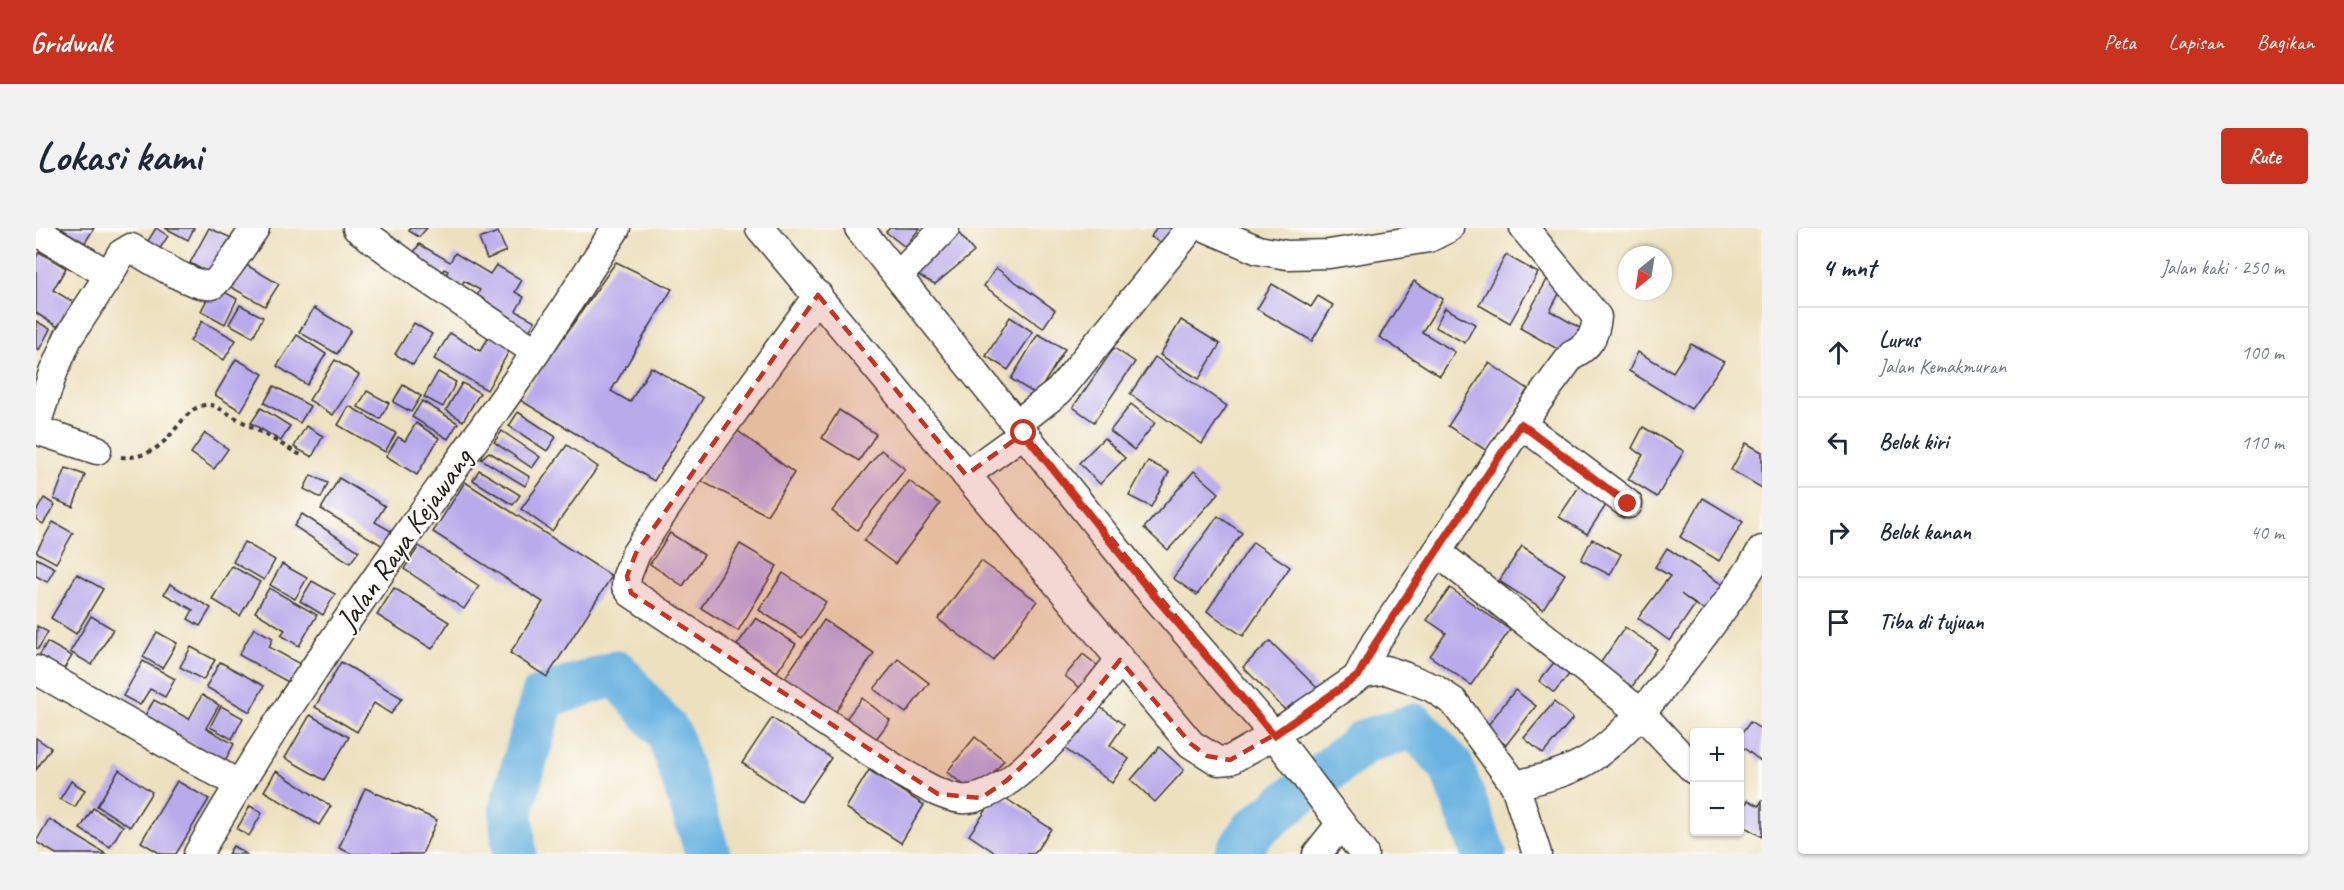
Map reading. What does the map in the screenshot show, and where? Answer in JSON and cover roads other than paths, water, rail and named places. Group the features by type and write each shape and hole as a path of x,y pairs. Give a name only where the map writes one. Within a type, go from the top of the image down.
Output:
{"street":[{"path":"36,424 53,373 68,338 121,254 130,248 188,279 205,285 212,284 255,228"},
{"path":"357,228 424,277 536,352"},
{"name":"Jalan Raya Kejawang","path":"198,854 238,784 371,583 536,352 616,228"},
{"path":"760,228 971,472 1120,660 1191,744 1218,761 1230,760 1274,735 1358,676 1386,670 1433,688 1454,702 1515,785 1537,854"},
{"path":"859,228 1146,586 1274,735 1320,799 1364,854"},
{"path":"898,276 945,228"},
{"path":"971,472 1020,431 1059,391 1191,228"},
{"path":"1207,228 1258,250 1287,255 1329,254 1429,238 1449,228"},
{"path":"1358,676 1375,644 1521,424 1572,355 1585,349 1596,328 1596,317 1524,228"},
{"path":"36,231 109,275"},
{"path":"818,295 686,478 636,553 627,576 626,586 631,593 902,772 939,794 962,800 981,798 1040,754 1073,719 1120,660"},
{"path":"1521,424 1628,504"},
{"path":"36,430 97,450"},
{"path":"1515,785 1580,767 1615,741 1691,654 1738,589 1762,550"},
{"path":"1437,552 1641,713 1690,765"},
{"path":"36,670 238,784"},
{"path":"1317,854 1340,825"}],"waterway":[{"path":"514,854 511,810 543,697 617,673 669,734 708,854"},
{"path":"1237,854 1251,832 1365,741 1415,726 1451,766 1484,854"}]}
